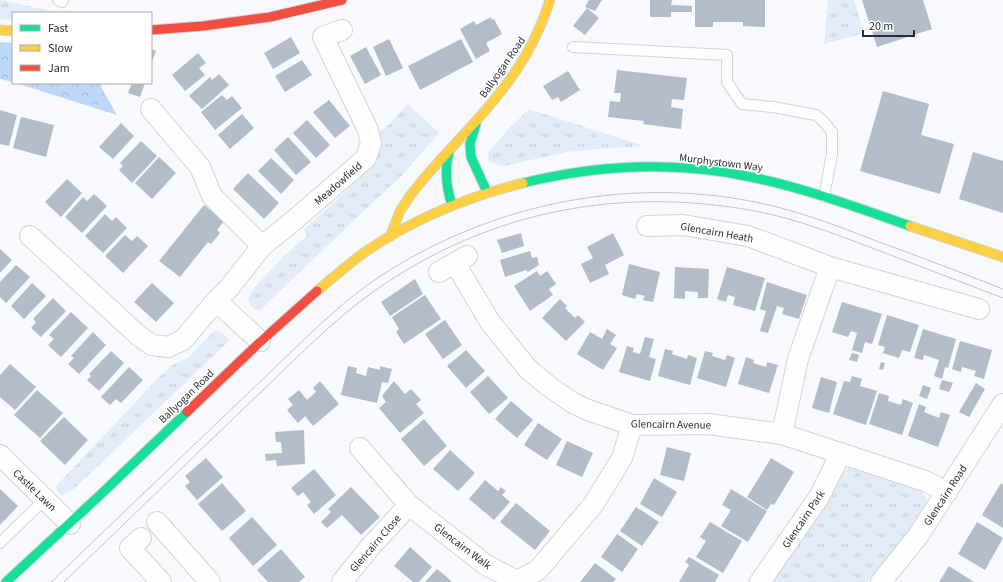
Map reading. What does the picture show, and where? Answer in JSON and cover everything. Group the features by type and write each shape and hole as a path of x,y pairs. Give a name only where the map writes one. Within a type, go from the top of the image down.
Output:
{"street":[{"path":"152,30 203,26 270,18 342,0"},
{"name":"Ballyogan Road","path":"390,237 404,204 476,122 518,68 540,30 550,0"},
{"path":"0,30 12,31"},
{"name":"Meadowfield","path":"30,236 139,336 152,345 168,347 183,340 229,288 262,246 366,158 371,143 368,130 323,37 342,30"},
{"path":"151,107 200,167 212,196 262,246"},
{"name":"Ballyogan Road","path":"476,122 470,144 471,157 486,192"},
{"path":"449,152 445,166 445,184 452,205"},
{"name":"Murphystown Way","path":"452,205 486,192 578,171 618,167 709,171 742,175 775,182 1003,257"},
{"name":"Ballyogan Road","path":"6,582 70,524 260,341 340,271 390,237 452,205"},
{"name":"Glencairn Heath","path":"647,226 683,225 748,236 830,267 979,309"},
{"name":"Glencairn Avenue","path":"454,264 490,322 528,369 551,388 588,410 632,425 708,424 782,434 841,452 925,481 947,492"},
{"path":"782,434 798,359 830,267"},
{"path":"216,302 260,341"},
{"name":"Glencairn Road","path":"882,582 918,536 1003,404"},
{"name":"Glencairn Walk","path":"360,448 409,505 486,565 517,581 538,570 593,505 622,458 632,425"},
{"name":"Glencairn Park","path":"760,582 819,497 841,452"},
{"name":"Castle Lawn","path":"0,455 70,524"},
{"name":"Glencairn Close","path":"342,582 371,546 409,505"},
{"path":"157,522 210,582"},
{"path":"136,543 161,582"}],"lane":[{"path":"58,0 62,2 63,0"},
{"path":"573,47 726,55 727,82 742,104 773,107 816,115 832,132 832,154 824,197"},
{"path":"0,543 45,499"}],"green space":[{"path":"0,0 51,11 71,11 12,12 12,20 0,19"},
{"path":"828,0 854,0 864,33 824,44"},
{"path":"0,42 12,43 12,82 0,79"},
{"path":"19,84 102,84 101,87 117,115"},
{"path":"408,104 439,133 404,173 259,311 253,308 248,299 253,289 285,255 307,236 304,229 374,164 380,149 379,133"},
{"path":"529,109 644,146 567,152 503,166 489,162 488,153 497,141"},
{"path":"214,331 223,334 229,341 74,489 61,495 56,488 57,485 163,373 174,364 188,358"},
{"path":"853,465 921,489 928,502 899,549 868,582 769,582 842,473"}],"building":[{"path":"589,0 602,0 595,11 585,7"},
{"path":"650,0 672,0 671,5 692,6 692,12 671,12 671,17 650,17"},
{"path":"695,0 765,0 765,27 743,26 743,22 713,22 713,27 695,27"},
{"path":"862,0 923,0 932,29 877,47"},
{"path":"587,8 599,18 585,35 573,26"},
{"path":"491,17 492,20 494,19 502,34 486,43 490,51 476,59 460,29 474,21 476,25"},
{"path":"291,37 300,53 273,69 264,53"},
{"path":"389,39 403,68 386,76 373,47"},
{"path":"461,39 473,62 420,90 408,66"},
{"path":"366,47 381,75 365,84 350,56"},
{"path":"152,49 156,51 152,61"},
{"path":"198,53 206,63 199,68 205,75 185,91 172,75"},
{"path":"302,60 312,75 285,92 275,76"},
{"path":"617,70 687,78 684,100 672,99 671,107 683,109 681,129 643,124 644,121 608,117 610,101 620,102 621,93 614,93"},
{"path":"568,71 580,90 561,102 558,97 552,100 543,86"},
{"path":"219,74 229,85 202,109 189,96 210,77 212,80"},
{"path":"132,84 145,84 140,97 128,93"},
{"path":"883,91 929,104 921,135 954,144 940,194 860,171"},
{"path":"222,95 227,100 232,96 242,108 215,130 201,112"},
{"path":"329,100 350,126 335,138 313,112"},
{"path":"0,110 17,115 9,146 0,144"},
{"path":"242,114 254,128 230,149 218,135"},
{"path":"21,117 54,125 46,157 13,148"},
{"path":"307,120 330,145 316,158 293,133"},
{"path":"121,123 134,136 113,159 99,147"},
{"path":"288,137 311,162 296,175 274,150"},
{"path":"141,141 157,156 132,183 119,170 123,166 120,163"},
{"path":"973,152 1003,161 1003,213 959,199"},
{"path":"159,157 176,173 152,199 135,183"},
{"path":"271,158 294,180 281,194 258,171"},
{"path":"248,173 279,203 264,219 233,189"},
{"path":"67,179 82,193 61,217 45,202"},
{"path":"94,194 107,206 82,233 65,217 83,197 87,201"},
{"path":"204,205 224,221 217,230 220,233 211,244 208,242 180,277 159,261"},
{"path":"105,214 112,221 116,217 127,228 103,253 85,236"},
{"path":"521,233 524,246 502,253 497,240"},
{"path":"613,233 624,255 605,265 609,274 590,283 581,264 593,258 587,247"},
{"path":"125,235 132,241 137,236 148,246 123,273 105,256"},
{"path":"0,249 12,260 0,273"},
{"path":"530,251 532,258 537,257 539,265 528,272 526,270 505,277 500,260"},
{"path":"629,264 660,272 653,302 643,300 645,296 637,294 635,299 622,295"},
{"path":"16,265 30,277 6,303 0,297 0,282"},
{"path":"675,267 709,269 708,298 698,298 698,292 685,291 685,299 674,298"},
{"path":"727,267 765,278 755,311 733,305 735,297 728,295 726,302 717,299"},
{"path":"537,271 540,276 547,271 556,284 549,289 553,295 530,311 514,286"},
{"path":"415,279 423,294 390,316 381,302"},
{"path":"767,282 807,295 799,319 782,314 784,308 777,306 768,333 760,331 766,311 760,309"},
{"path":"32,283 46,296 24,319 11,306"},
{"path":"152,283 174,303 156,322 134,302"},
{"path":"425,295 441,319 404,344 396,332 399,329 392,317"},
{"path":"53,298 66,311 41,337 31,328 36,322 33,319"},
{"path":"560,299 567,306 565,308 575,318 578,315 585,322 566,341 542,318"},
{"path":"842,302 882,314 872,344 865,342 862,353 852,350 857,333 851,331 848,337 832,332"},
{"path":"71,312 88,328 61,357 48,345 54,339 49,335"},
{"path":"887,315 919,325 910,352 902,350 899,358 883,353 885,347 878,345"},
{"path":"445,320 462,345 443,359 425,334"},
{"path":"607,329 616,335 610,344 617,348 603,370 577,354 590,332 602,339"},
{"path":"923,329 956,339 948,368 945,367 942,379 934,376 939,360 924,355 923,360 914,358"},
{"path":"93,332 106,345 79,374 68,364 74,358 71,356"},
{"path":"645,337 654,339 649,357 656,359 650,381 619,372 627,346 634,348 633,352 640,354"},
{"path":"960,341 992,350 984,379 974,376 976,371 962,367 961,372 952,369"},
{"path":"665,349 673,351 672,354 687,359 688,355 697,358 690,385 658,376"},
{"path":"466,350 485,371 466,388 447,366"},
{"path":"111,351 124,363 99,391 87,380 91,376 89,374"},
{"path":"705,351 713,353 712,356 725,360 727,355 735,358 726,387 697,378"},
{"path":"852,353 859,355 857,362 849,360"},
{"path":"746,357 754,360 753,363 766,367 767,362 778,365 769,393 738,384"},
{"path":"881,362 885,363 883,370 879,369"},
{"path":"10,364 36,387 15,410 0,397 0,375"},
{"path":"348,366 357,368 356,373 366,376 368,367 380,370 380,366 392,369 388,383 382,382 377,403 341,395"},
{"path":"129,367 143,380 121,403 116,399 110,405 101,397"},
{"path":"488,376 508,398 489,414 470,392"},
{"path":"852,376 862,379 860,386 877,391 866,425 833,414 844,381 850,382"},
{"path":"821,377 837,382 829,413 812,408"},
{"path":"942,380 953,383 949,392 939,389"},
{"path":"320,381 339,404 313,426 305,416 298,423 287,410 293,405 288,399 299,390 307,400 316,392 313,388"},
{"path":"394,381 405,394 411,389 421,400 416,404 424,413 400,433 379,408 386,402 382,396"},
{"path":"976,383 985,389 969,417 959,412"},
{"path":"923,385 931,388 927,399 919,396"},
{"path":"37,390 63,413 40,438 14,415"},
{"path":"879,393 889,396 888,401 901,405 903,399 913,403 902,435 869,424"},
{"path":"511,401 533,420 517,438 495,419"},
{"path":"919,404 926,407 924,412 939,418 941,412 950,415 938,447 908,436"},
{"path":"64,417 88,440 65,465 40,441"},
{"path":"424,419 447,446 424,466 401,439"},
{"path":"538,423 562,439 547,460 524,445"},
{"path":"304,430 305,464 277,466 276,460 266,461 265,454 282,453 281,442 276,442 275,432"},
{"path":"567,441 593,453 582,477 556,465"},
{"path":"667,447 691,453 684,481 660,475"},
{"path":"450,450 475,473 458,491 433,469"},
{"path":"206,458 223,477 197,500 185,486 190,482 185,476"},
{"path":"771,458 794,472 774,505 771,504 767,510 747,497"},
{"path":"314,469 336,495 314,514 307,505 311,502 303,492 298,496 291,488"},
{"path":"654,478 677,492 662,517 640,504"},
{"path":"485,480 498,491 501,487 506,491 502,495 510,502 494,520 469,499"},
{"path":"222,483 246,511 222,531 198,504"},
{"path":"1001,483 1003,485 1003,528 982,515"},
{"path":"351,487 380,517 361,535 342,515 327,528 321,522 331,512 328,509"},
{"path":"0,489 18,506 0,525"},
{"path":"731,489 767,511 748,542 721,526 731,510 722,505"},
{"path":"516,503 550,531 535,550 500,522"},
{"path":"636,507 659,522 642,546 620,531"},
{"path":"252,517 277,545 253,566 229,538"},
{"path":"710,522 742,541 723,573 696,557 706,541 700,537"},
{"path":"977,522 1003,538 985,570 958,554"},
{"path":"617,534 638,549 622,572 601,557"},
{"path":"410,547 432,567 419,582 413,582 394,566"},
{"path":"281,549 305,577 299,582 268,582 257,570"},
{"path":"689,557 719,575 715,582 679,582 689,565 685,562"},
{"path":"595,563 616,579 613,582 580,582"},
{"path":"949,566 974,582 939,582"},
{"path":"437,569 448,578 452,582 425,582"}],"tram line":[{"path":"51,582 311,333 355,294 379,277 423,251 469,230 517,213 566,201 617,194 668,193 718,196 769,205 811,217 1003,289"},
{"path":"64,582 300,354 346,313 362,300 406,270 453,246 500,227 549,213 599,205 650,202 702,204 755,211 771,214 819,228 1003,298"}],"traffic: fast":[{"path":"476,124 470,144 471,157 487,192"},
{"path":"449,152 446,179 452,205"},
{"path":"523,183 579,172 637,167 665,167 723,172 791,187 910,226"},
{"path":"6,582 187,412"}],"traffic: slow":[{"path":"390,237 400,211 410,196 430,171 493,102 516,71 535,38 550,0"},
{"path":"0,30 12,31"},
{"path":"317,291 365,252 383,240 421,220 481,195 523,183"},
{"path":"910,226 1003,257"}],"traffic: jam":[{"path":"152,30 203,26 270,17 342,0"},
{"path":"187,412 259,343 317,291"}]}
